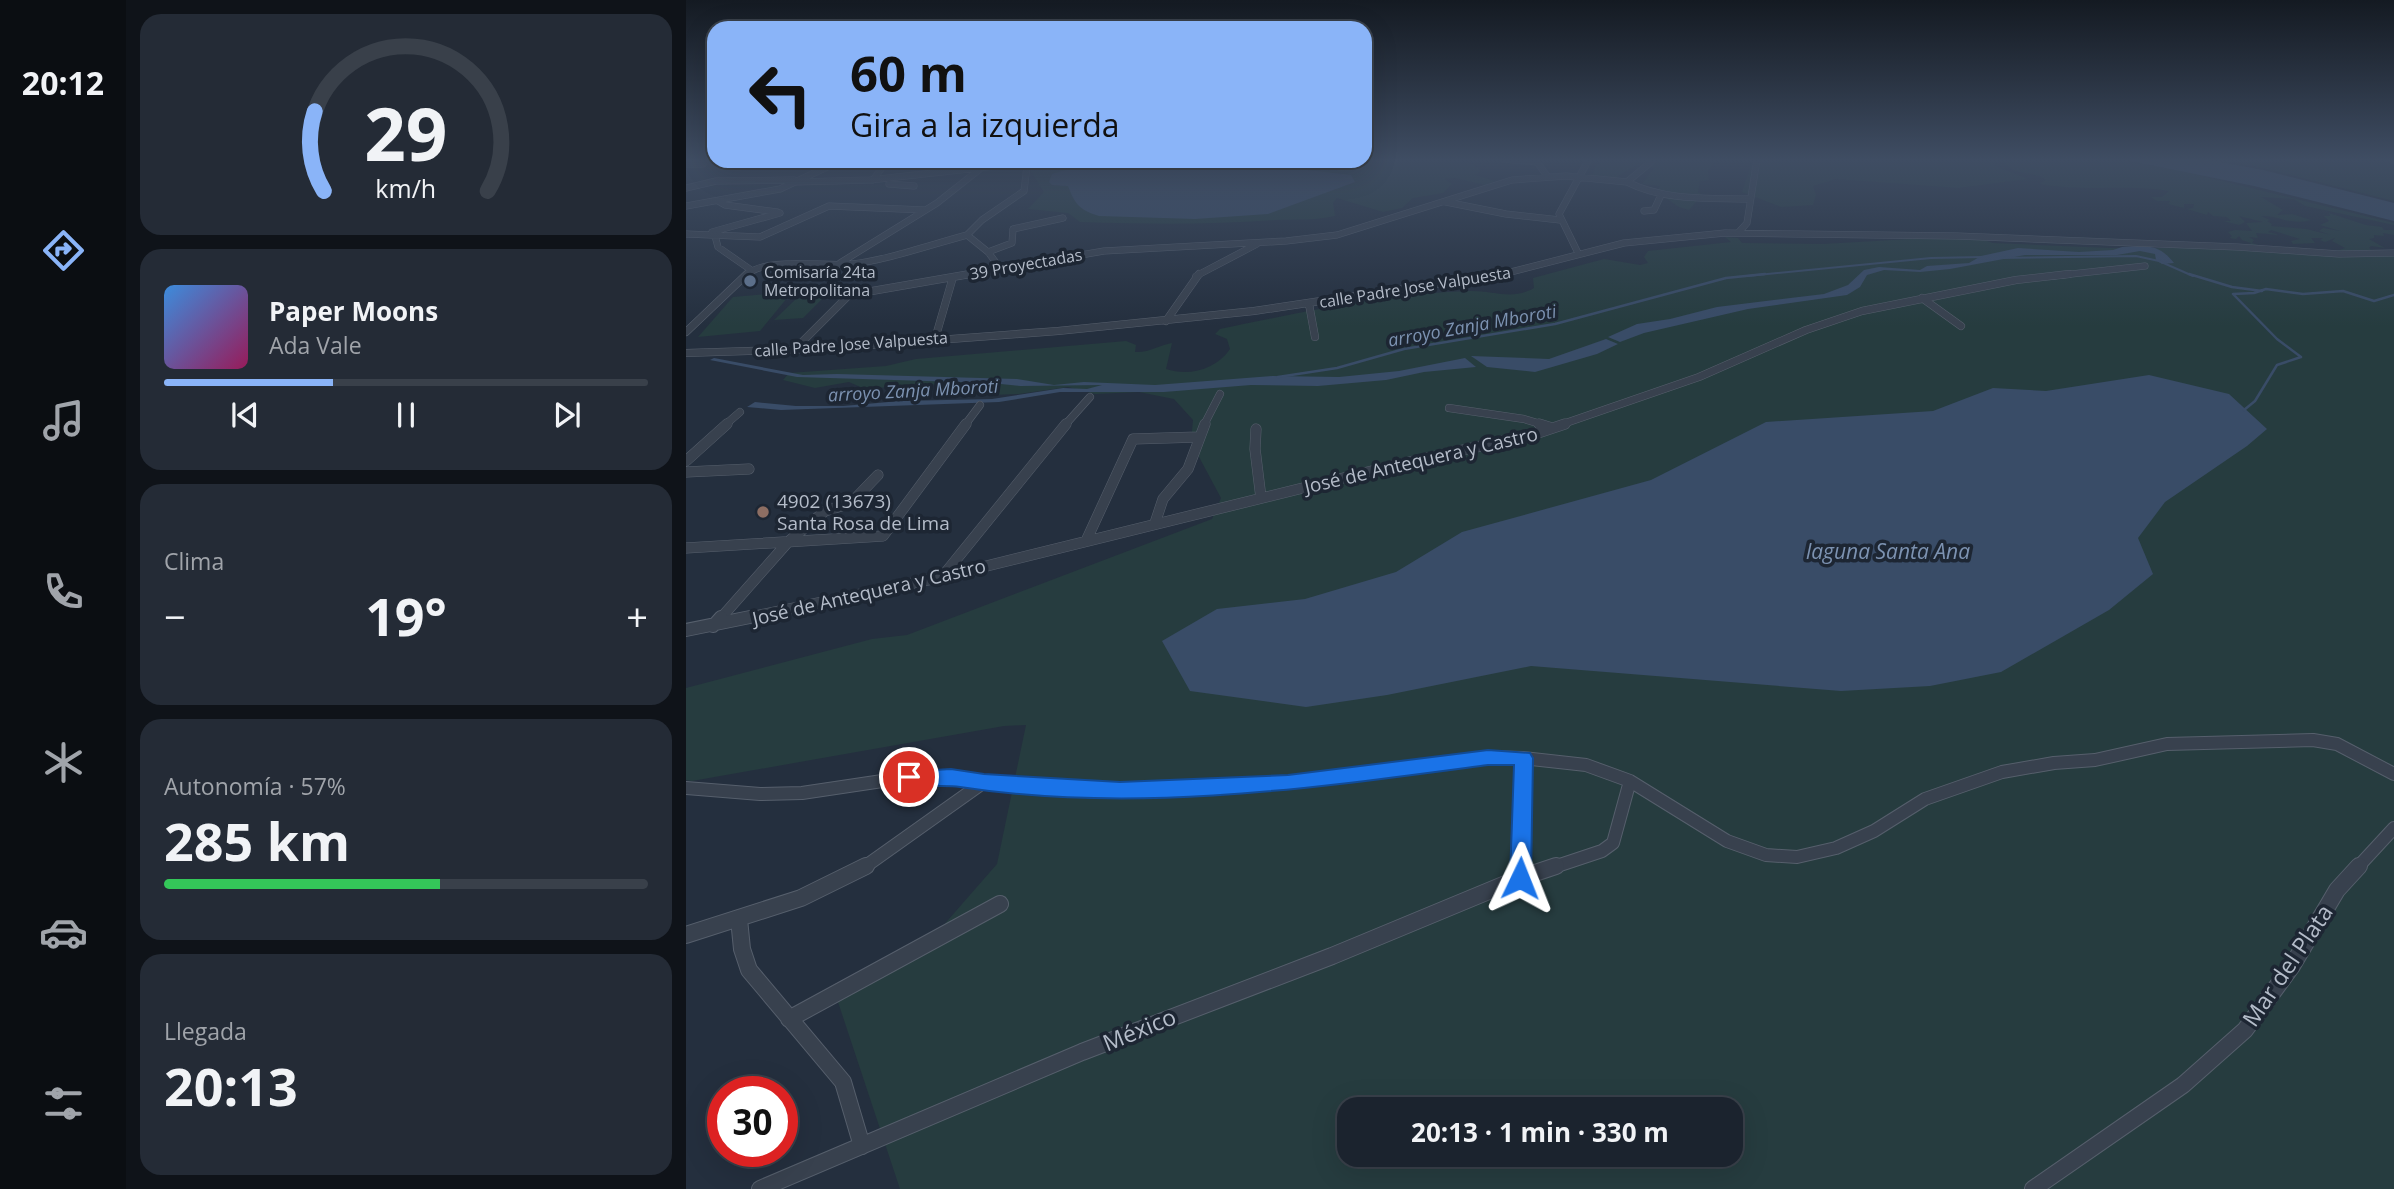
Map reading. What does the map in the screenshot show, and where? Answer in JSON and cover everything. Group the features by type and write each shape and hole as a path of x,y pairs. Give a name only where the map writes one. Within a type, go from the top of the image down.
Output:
{"street":[{"path":"699,235 775,214"},
{"path":"686,234 751,238 769,234 811,214"},
{"path":"836,265 918,214"},
{"path":"686,332 751,270 785,264 836,265 866,261 967,234 990,214"},
{"name":"39 Proyectadas","path":"794,350 846,296 1131,248 1306,239 1357,230 1403,214"},
{"path":"1510,214 1560,220"},
{"path":"1559,214 1578,253"},
{"path":"1738,233 1747,223 1748,214"},
{"path":"988,251 1012,243 1013,229 1063,218"},
{"name":"calle Padre Jose Valpuesta","path":"686,353 794,350 1166,321 1309,304 1495,276 1578,253 1657,239 1738,233 1957,236 2237,247 2339,254 2394,253"},
{"path":"967,234 988,251 1000,268"},
{"path":"715,236 718,247 751,270"},
{"path":"1166,321 1196,276 1262,242"},
{"name":"José de Antequera y Castro","path":"686,630 942,577 1552,428 1699,377 1806,330 1862,311 2016,280 2146,266"},
{"path":"935,339 953,277"},
{"path":"1922,298 1961,326"},
{"path":"1309,304 1315,337"},
{"path":"1155,523 1163,499 1188,469 1198,437 1220,394"},
{"path":"942,577 1030,466 1090,397"},
{"path":"686,548 883,536 980,405"},
{"path":"1449,408 1524,419 1552,428"},
{"path":"686,461 740,411"},
{"path":"1256,429 1255,449 1261,498"},
{"path":"1086,541 1133,439 1198,437"},
{"path":"686,471 749,469"},
{"path":"713,626 789,541 825,510 851,503 878,475"},
{"path":"686,788 760,794 802,793 909,777 951,777 984,782 1120,790 1288,783 1488,757 1524,758 1586,765 1630,781 1727,841 1766,855 1797,857 1836,848 1874,831 1925,799 2003,772 2054,763 2095,761 2167,744 2313,740 2337,744 2394,774"},
{"path":"1520,878 1524,758"},
{"name":"México","path":"760,1189 1082,1052 1332,956 1520,878 1602,851 1613,842 1630,781"},
{"path":"686,935 793,901 838,882 878,858 984,782"},
{"name":"Mar del Plata","path":"2033,1189 2183,1085 2245,1030 2292,966 2337,890 2394,828"},
{"path":"789,1018 1000,904"},
{"path":"739,919 742,949 748,970 843,1082 862,1146"}],"green space":[{"path":"1070,214 1335,216 1320,219 1203,223 1080,222"},
{"path":"2211,214 2294,214 2311,220 2296,222 2261,216 2270,220 2267,221 2271,226 2306,229 2331,235 2319,231 2323,228 2340,231 2320,225 2329,221 2324,216 2334,214 2382,227 2384,230 2394,230 2394,235 2383,233 2384,236 2374,235 2374,238 2369,239 2385,248 2369,248 2372,251 2394,253 2394,1189 900,1189 838,1002 928,943 997,864 1026,725 1004,726 692,781 686,780 686,688 872,639 907,635 1212,519 1221,498 1191,442 1193,420 1174,399 1139,392 1095,394 1068,387 991,395 961,386 923,384 865,389 849,382 815,388 783,380 789,373 886,366 916,359 1126,341 1136,345 1135,352 1172,343 1166,369 1184,372 1202,370 1218,362 1230,349 1227,339 1215,334 1220,329 1405,296 1468,291 1518,294 1534,288 1533,278 1604,259 1640,265 1648,263 1644,257 1648,251 1731,242 1725,237 1738,238 1742,243 1823,244 1910,239 1981,239 1993,243 2110,248 2245,248 2251,243 2239,236 2236,239 2230,238 2232,236 2228,232 2252,231 2246,223 2263,222 2239,216 2245,222 2239,225 2223,221 2231,221 2227,217","holes":["2271,230 2300,239 2291,241 2293,244 2315,243 2311,238 2323,238 2320,240 2325,242 2335,238 2332,241 2345,248 2337,251 2261,246 2252,243 2254,240 2249,237 2258,238 2256,233 2280,235 2268,232"]},
{"path":"2345,214 2359,214 2394,225"},
{"path":"792,292 760,331 698,337 733,297"},
{"path":"824,297 803,318 774,320 796,299"}],"water":[{"path":"1095,214 1261,214 1195,219"},
{"path":"2368,214 2394,214 2394,221"},
{"path":"2151,247 2163,252 2174,263 2162,264 2156,260 2155,254 2140,251 2117,255 2025,255 1920,272 1884,270 1867,275 1860,287 1847,295 1748,309 1644,333 1620,342 1608,337 1637,324 1717,307 1824,294 1848,285 1864,270 1879,267 1920,270 1927,266 1969,263 1981,256 2018,248 2079,252"},
{"path":"1606,339 1618,344 1597,354 1535,372 1487,367 1471,356 1549,359"},
{"path":"714,358 803,375 1017,379 1054,385 1084,382 1155,385 1272,376 1339,377 1399,371 1465,358 1476,367 1424,372 1386,380 1318,386 1251,385 1164,392 1060,392 999,402 781,410 747,407 755,402 796,406 843,406 900,401 992,399 1102,385 1020,386 797,377 710,360"},
{"name":"laguna Santa Ana","path":"2149,375 2229,394 2267,429 2247,446 2165,502 2138,538 2153,574 2109,610 2001,672 1930,686 1841,691 1531,666 1387,695 1306,707 1190,691 1162,641 1217,609 1305,599 1396,572 1462,532 1651,480 1766,422 1933,411 1993,388 2046,391"}],"waterway":[{"name":"arroyo Zanja Mboroti","path":"1997,258 2136,256 2159,261 2193,276"},
{"name":"arroyo Zanja Mboroti","path":"1747,276 1931,258 1982,257"},
{"name":"arroyo Zanja Mboroti","path":"1278,377 1337,368 1404,349 1555,324 1726,278 1765,274"},
{"name":"arroyo Zanja Mboroti","path":"2189,274 2232,287 2261,291"},
{"path":"2261,291 2266,289 2303,294 2343,291 2374,301 2394,295"},
{"path":"2244,410 2255,401 2277,365 2301,357 2277,339 2233,294 2261,291"}],"place":[{"name":"Comisaría 24ta Metropolitana","path":"750,281"},
{"name":"4902 (13673) Santa Rosa de Lima","path":"763,512"}],"route":[{"path":"909,777 951,777 984,782 1120,790 1288,783 1488,757 1524,758 1520,878"}]}
